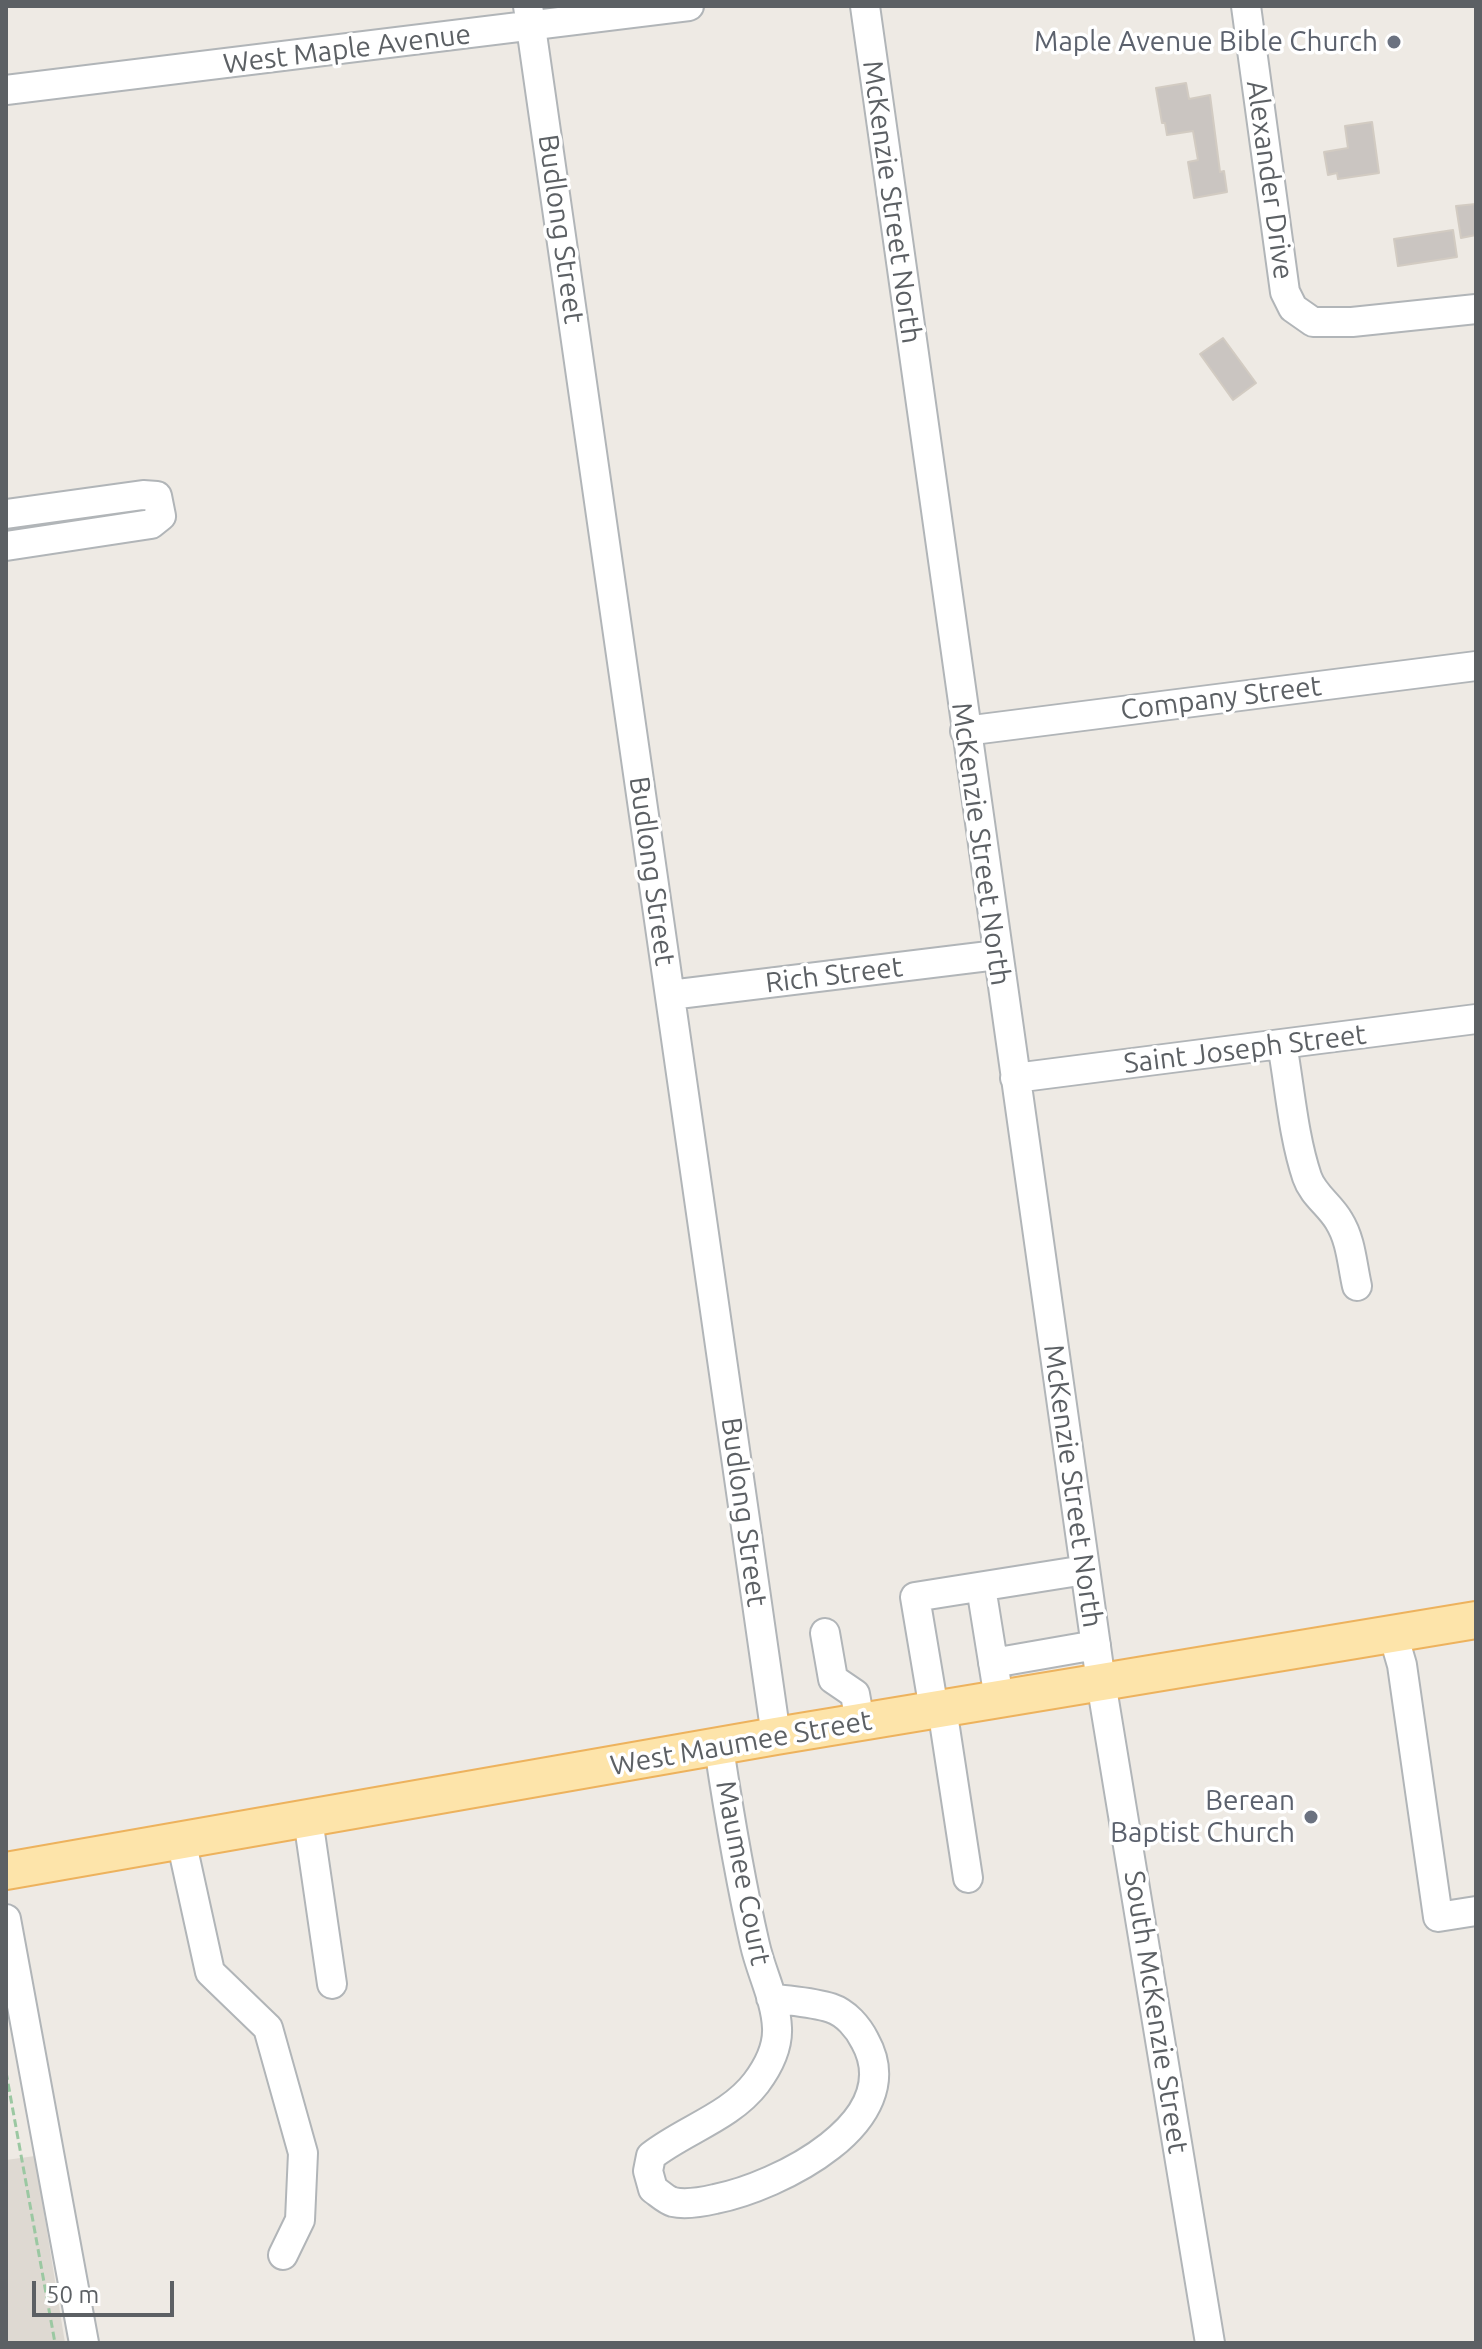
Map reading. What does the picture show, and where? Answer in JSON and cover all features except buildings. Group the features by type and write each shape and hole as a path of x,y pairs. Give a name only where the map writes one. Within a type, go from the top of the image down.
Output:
{"main road":[{"name":"West Maumee Street","path":"6,1871 776,1736 1476,1620"}],"street":[{"name":"West Maple Avenue","path":"6,90 530,16 689,6"},
{"name":"McKenzie Street North","path":"865,6 1101,1682"},
{"name":"Alexander Drive","path":"1246,6 1285,292 1293,308 1313,322 1352,322 1476,309"},
{"name":"Budlong Street","path":"530,16 776,1736"},
{"path":"143,495 157,496 161,516 151,524 10,545 8,514 143,495"},
{"name":"Company Street","path":"965,731 1476,666"},
{"name":"Rich Street","path":"670,995 997,955"},
{"name":"Saint Joseph Street","path":"1015,1078 1476,1019"},
{"path":"1282,1044 1301,1157 1308,1181 1338,1219 1347,1237 1357,1286"},
{"path":"968,1878 915,1597 1085,1570"},
{"path":"981,1587 999,1699"},
{"path":"825,1633 833,1679 855,1694 860,1722"},
{"path":"1393,1634 1402,1665 1438,1917 1476,1911"},
{"path":"993,1663 1096,1645"},
{"name":"South McKenzie Street","path":"1101,1682 1210,2343"},
{"name":"Maumee Court","path":"719,1748 735,1859 758,1962 771,1998 777,2026 776,2045 769,2065 754,2087 738,2101 651,2156 648,2171 653,2189 672,2202 697,2203 735,2195 777,2180 812,2160 843,2135 865,2108 874,2065 858,2028 832,2008 771,1998"},
{"path":"308,1819 332,1984"},
{"path":"181,1840 210,1972 268,2028 303,2153 300,2220 283,2255"},
{"path":"6,1919 84,2343"}],"path":[{"path":"6,2072 55,2343"}],"shaded area":[{"path":"35,2156 65,2343 6,2343 6,2160"}],"place":[{"name":"Maple Avenue Bible Church","path":"1394,42"},
{"name":"Berean Baptist Church","path":"1311,1817"}]}
